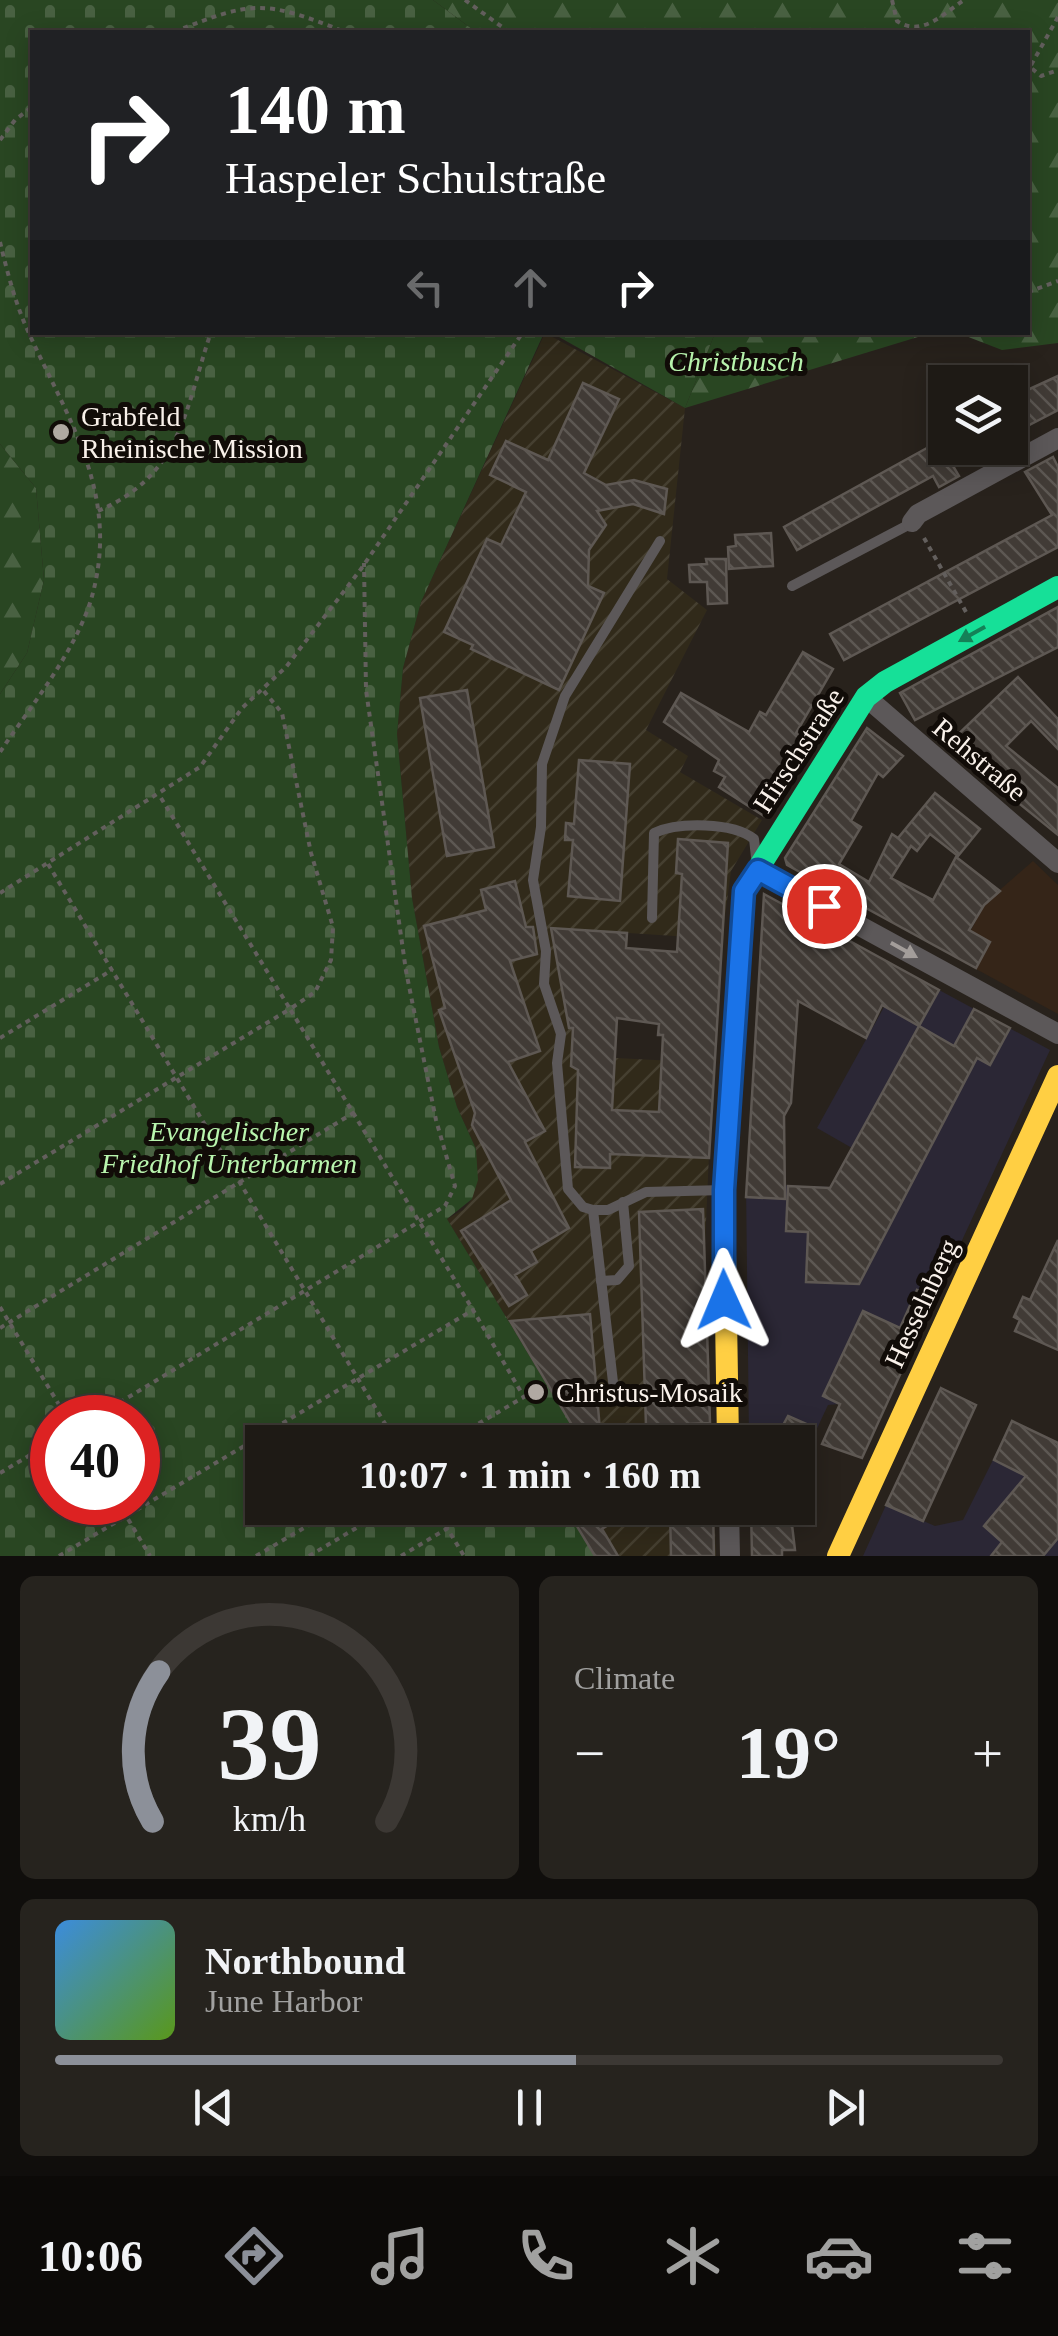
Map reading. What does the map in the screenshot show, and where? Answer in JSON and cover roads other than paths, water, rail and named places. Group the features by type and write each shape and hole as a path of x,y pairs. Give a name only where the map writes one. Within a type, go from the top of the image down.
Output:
{"street":[{"path":"913,522 918,514 1058,438"},
{"name":"Hirschstraße","path":"758,870 849,717 866,697 885,682 1058,587"},
{"name":"Rehstraße","path":"866,697 1058,864"},
{"path":"728,1425 724,1190 744,891 758,870 1058,1034"},
{"name":"Hesselnberg","path":"838,1556 1058,1076"},
{"path":"729,1525 730,1556"}],"lane":[{"path":"792,586 913,522"},
{"path":"660,541 565,696 542,764 540,827 532,880 546,952 544,984 561,1034 557,1063 563,1172 568,1189 583,1207 593,1210 608,1210 646,1192 724,1190"},
{"path":"652,918 654,834 670,826 744,831 754,839 758,870"},
{"path":"601,1281 617,1280 629,1266 623,1202"},
{"path":"593,1210 613,1382"}],"place":[{"name":"Grabfeld Rheinische Mission","path":"61,432"},
{"name":"Christus-Mosaik","path":"536,1392"}],"park label":[{"name":"Christbusch","path":"736,361"},
{"name":"Evangelischer Friedhof Unterbarmen","path":"229,1147"}]}
